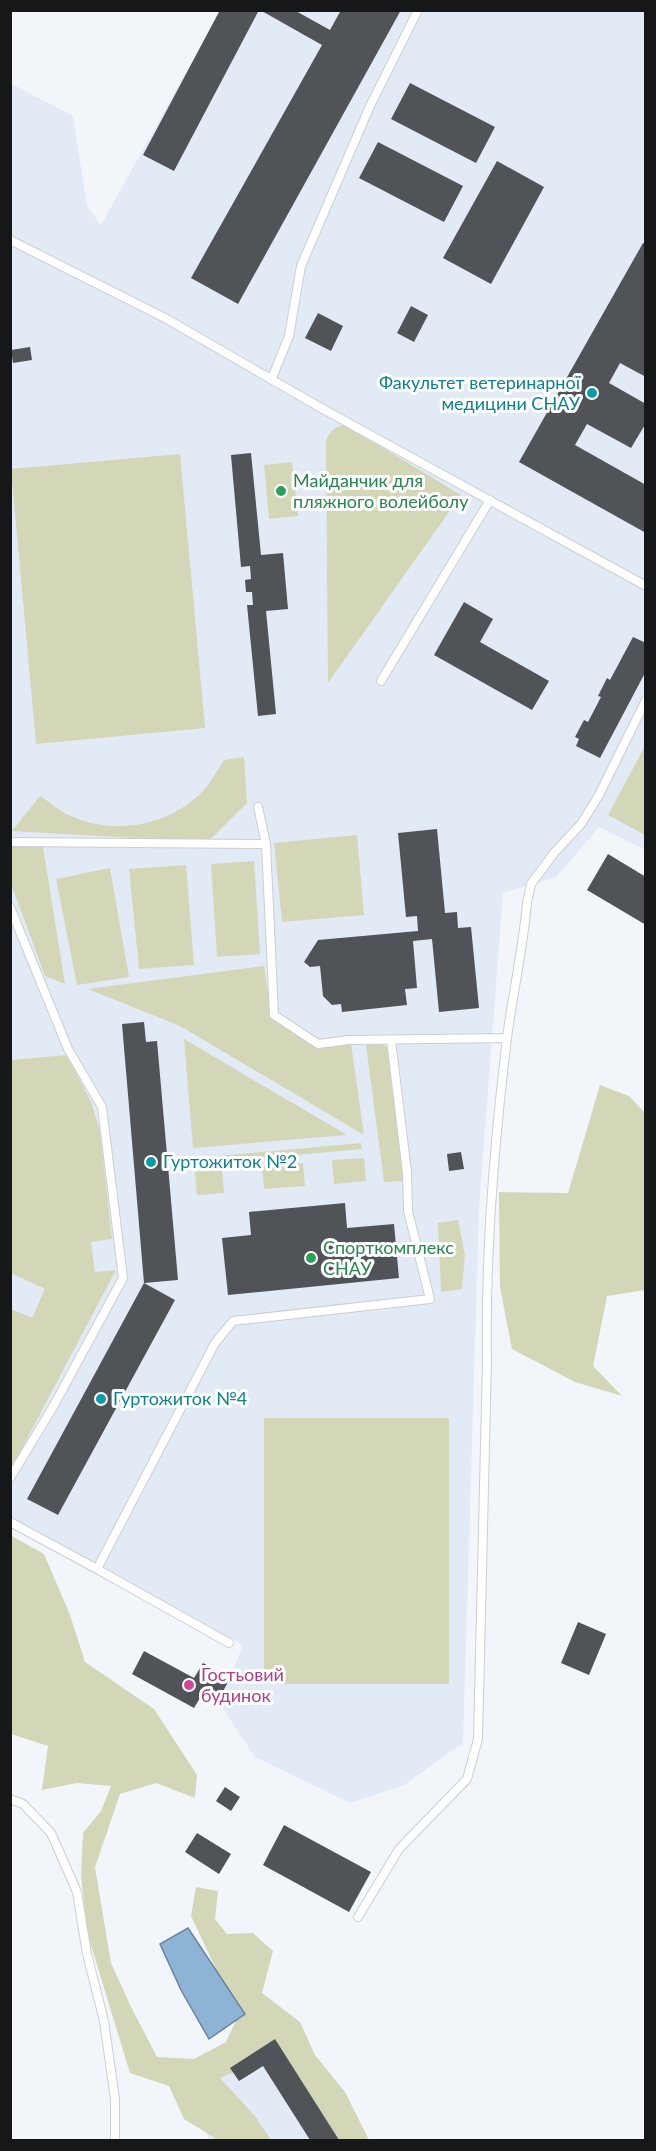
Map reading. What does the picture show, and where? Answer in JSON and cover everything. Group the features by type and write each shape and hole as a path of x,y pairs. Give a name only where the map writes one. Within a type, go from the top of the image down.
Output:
{"lane":[{"path":"272,378 289,336 301,266 370,106 418,10"},
{"path":"10,240 165,318 323,409 645,586"},
{"path":"381,681 490,500"},
{"path":"358,1917 399,1849 467,1779 478,1739 487,1360 486,1304 495,1155 507,1038 531,884 554,852 581,824 599,795 645,700"},
{"path":"258,807 266,844 274,1015 318,1044 349,1040 507,1038"},
{"path":"10,842 266,844"},
{"path":"10,907 68,1049 102,1107 123,1278 53,1407 10,1478"},
{"path":"97,1569 215,1343 233,1321 430,1299 408,1211 407,1172 391,1040"},
{"path":"10,1522 229,1643"},
{"path":"10,1799 23,1804 51,1833 77,1892 87,1954 104,2021 115,2099 115,2140"}],"shaded area":[{"path":"220,11 645,11 645,850 599,827 556,877 503,893 479,1209 463,1743 404,1785 350,1803 255,1757 218,1701 243,1645 125,1580 119,1587 11,1528 10,83 73,116 87,206 101,225"},
{"path":"277,2027 357,2140 209,2140 190,2076"}],"green space":[{"path":"345,425 461,495 328,683 326,441 333,430"},
{"path":"180,454 205,728 36,744 11,469"},
{"name":"Майданчик для пляжного волейболу","path":"292,462 298,516 269,519 264,465"},
{"path":"645,746 645,835 608,815"},
{"path":"244,757 247,803 214,836 204,842 12,831 40,796 67,814 88,822 123,826 158,820 189,803 203,791 224,760"},
{"path":"357,835 364,915 282,922 274,843"},
{"path":"11,847 43,847 65,984 45,976 11,884"},
{"path":"254,861 260,954 217,957 211,864"},
{"path":"186,865 194,965 139,969 129,869"},
{"path":"110,868 129,977 77,985 56,879"},
{"path":"264,966 271,1012 323,1045 351,1044 364,1135 180,1026 88,989"},
{"path":"184,1039 347,1135 193,1148"},
{"path":"378,1044 389,1048 397,1057 411,1171 402,1181 384,1182 366,1045"},
{"path":"67,1055 91,1102 100,1131 112,1239 91,1242 95,1272 116,1270 11,1469 11,1309 32,1318 45,1289 11,1273 11,1060"},
{"path":"600,1085 629,1096 645,1113 645,1290 607,1296 593,1366 622,1396 575,1382 512,1349 500,1287 499,1192 568,1193"},
{"path":"361,1143 362,1149 197,1164 196,1158"},
{"path":"364,1158 366,1181 334,1184 332,1160"},
{"path":"303,1163 305,1186 264,1189 262,1166"},
{"path":"222,1170 224,1193 197,1195 195,1172"},
{"path":"458,1220 465,1254 462,1289 441,1292 438,1223"},
{"path":"264,1418 449,1418 449,1684 264,1684"},
{"path":"10,1535 44,1554 70,1615 85,1662 154,1709 197,1775 195,1798 156,1783 120,1794 95,1867 111,1963 157,2057 194,2059 226,2042 238,2016 191,1916 196,1887 218,1891 215,1919 227,1934 253,1933 273,1951 262,1993 300,2022 315,2055 345,2092 369,2140 323,2140 268,2058 220,2078 255,2116 271,2140 218,2140 184,2119 169,2086 130,2073 87,1932 81,1875 83,1833 101,1811 111,1786 77,1783 42,1790 48,1746 11,1734"}],"water":[{"path":"188,1928 245,2014 209,2039 181,1990 160,1944"}],"building":[{"path":"220,10 259,10 174,171 143,155"},
{"path":"260,10 294,10 330,30 341,10 401,10 238,304 191,278 322,45"},
{"path":"410,83 495,127 476,163 391,119"},
{"path":"378,142 463,186 444,222 359,178"},
{"path":"497,161 544,187 491,284 443,258"},
{"name":"Факультет ветеринарної медицини СНАУ","path":"643,243 646,244 646,377 620,363 609,383 646,404 646,423 631,448 587,424 575,445 646,485 646,533 519,462"},
{"path":"411,306 428,315 414,342 397,333"},
{"path":"318,313 343,326 331,351 305,338"},
{"path":"30,347 32,360 13,363 11,350"},
{"path":"251,453 261,555 283,553 288,609 266,611 276,714 258,716 247,605 253,605 252,592 246,592 245,580 251,579 250,566 241,567 231,455"},
{"path":"464,602 493,619 480,642 549,681 532,710 434,655"},
{"path":"633,637 646,643 646,671 600,758 576,746 579,739 575,737 584,720 588,722 601,697 598,696 607,678 610,680"},
{"path":"437,829 445,913 457,912 458,928 471,927 479,1008 439,1012 432,939 413,941 417,988 405,989 407,1005 342,1012 341,1004 332,1005 323,996 320,966 310,967 304,962 318,940 418,931 417,916 406,917 398,833"},
{"path":"608,854 646,877 646,925 587,890"},
{"name":"Гуртожиток №2","path":"144,1022 146,1042 157,1041 178,1280 144,1283 122,1024"},
{"path":"461,1152 464,1169 449,1171 447,1154"},
{"name":"Спорткомплекс СНАУ","path":"345,1203 347,1228 394,1224 399,1278 228,1295 222,1238 251,1235 249,1212"},
{"name":"Гуртожиток №4","path":"144,1283 175,1300 58,1515 27,1499"},
{"path":"578,1622 606,1634 589,1675 561,1663"},
{"name":"Гостьовий будинок","path":"144,1651 194,1678 203,1663 230,1678 218,1701 203,1693 194,1708 132,1674"},
{"path":"225,1787 240,1797 231,1811 216,1801"},
{"path":"284,1825 371,1872 349,1912 263,1865"},
{"path":"197,1833 231,1854 219,1874 185,1852"},
{"path":"275,2039 339,2140 310,2140 263,2066 239,2081 230,2068"}],"place":[{"name":"Факультет ветеринарної медицини СНАУ","path":"592,393"},
{"name":"Майданчик для пляжного волейболу","path":"281,491"},
{"name":"Гуртожиток №2","path":"151,1162"},
{"name":"Спорткомплекс СНАУ","path":"311,1258"},
{"name":"Гуртожиток №4","path":"101,1399"},
{"name":"Гостьовий будинок","path":"189,1685"}]}
